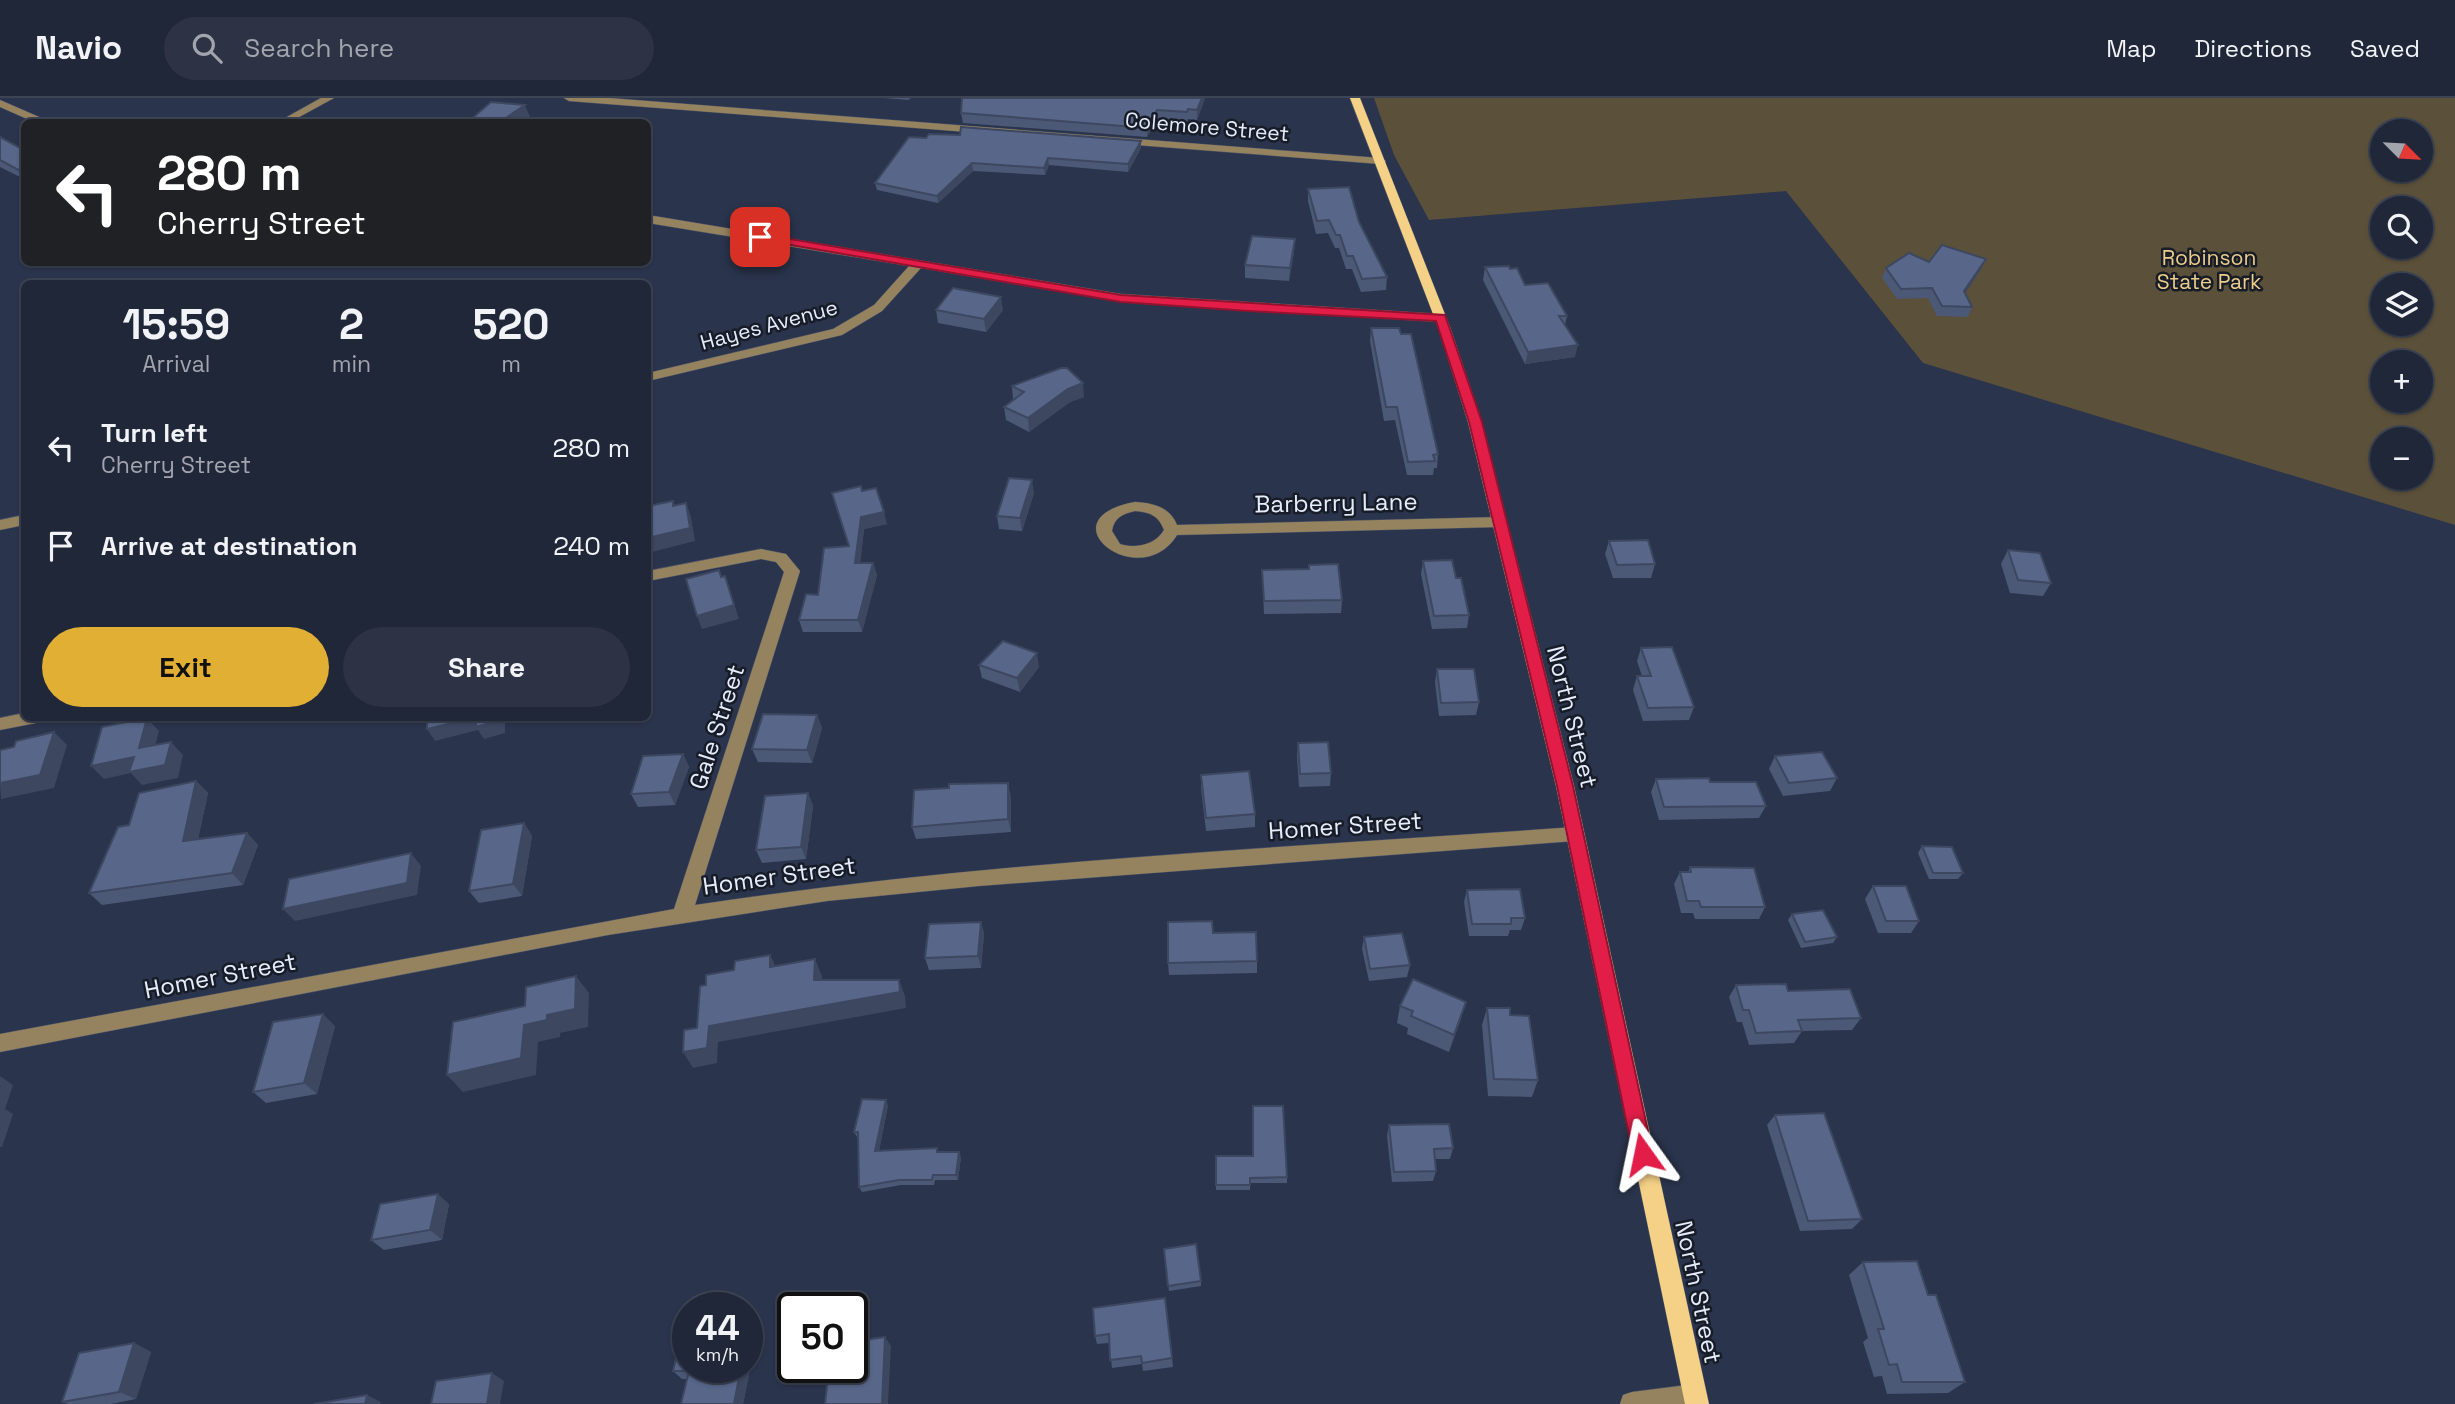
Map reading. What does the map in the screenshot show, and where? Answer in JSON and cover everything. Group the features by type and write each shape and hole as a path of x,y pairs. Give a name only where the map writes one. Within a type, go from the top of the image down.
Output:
{"main road":[{"name":"North Street","path":"1355,98 1441,318 1469,398 1575,834 1696,1400"}],"street":[{"path":"289,119 329,98"},
{"name":"Colemore Street","path":"569,98 1380,161"},
{"path":"0,103 35,119"},
{"path":"651,219 1147,301 1441,318"},
{"name":"Hayes Avenue","path":"651,376 837,332 878,308 919,263"},
{"path":"0,525 21,521"},
{"name":"Barberry Lane","path":"1172,530 1500,523"},
{"name":"Gale Street","path":"651,575 753,554 781,558 790,566 792,576 682,915"},
{"path":"0,724 21,720"},
{"name":"Homer Street","path":"0,1044 682,915 878,887 1575,834"},
{"path":"1632,1404 1696,1400"}],"green space":[{"name":"Robinson State Park","path":"1374,98 2455,98 2455,525 1923,363 1786,191 1429,220 1394,155"}],"building":[{"path":"962,98 1202,98 1197,110 1157,110 1147,128 961,113"},
{"path":"491,102 525,105 504,119 471,119"},
{"path":"961,127 1141,141 1128,164 1048,158 1044,168 972,163 937,196 875,183 909,137 926,138 929,134 960,135"},
{"path":"0,137 21,148 21,171 0,160"},
{"path":"1349,187 1359,222 1387,277 1362,279 1353,256 1347,256 1340,235 1336,235 1329,220 1317,221 1308,189"},
{"path":"1252,236 1295,239 1290,268 1245,265"},
{"path":"1942,245 1986,259 1964,291 1972,307 1942,306 1932,288 1901,289 1886,268 1909,253 1929,262"},
{"path":"1509,266 1510,269 1517,268 1525,285 1548,283 1567,316 1559,316 1578,345 1528,352 1485,267"},
{"path":"953,288 1001,297 984,319 936,310"},
{"path":"1371,328 1399,328 1401,334 1411,334 1438,454 1433,455 1435,461 1408,462 1397,407 1386,407"},
{"path":"1067,368 1083,383 1068,389 1028,418 1004,407 1024,392 1012,386"},
{"path":"1009,478 1032,480 1020,518 997,516"},
{"path":"861,486 862,491 876,488 884,512 861,517 855,563 873,563 858,620 799,620 806,594 818,595 824,548 849,546 832,493"},
{"path":"673,501 673,506 686,503 690,528 651,537 651,505"},
{"path":"1648,540 1655,564 1617,565 1609,541"},
{"path":"2008,550 2040,553 2051,583 2018,580"},
{"path":"1452,560 1456,578 1461,578 1469,615 1434,616 1423,561"},
{"path":"1338,564 1342,600 1264,601 1262,570 1309,569 1309,565"},
{"path":"719,570 721,577 725,576 734,605 697,616 686,579"},
{"path":"1003,641 1037,653 1017,678 979,665"},
{"path":"1672,647 1694,707 1648,708 1637,676 1651,676 1641,648"},
{"path":"1437,669 1474,669 1479,702 1441,703"},
{"path":"763,714 817,715 807,750 752,749"},
{"path":"146,721 139,748 171,742 165,765 129,772 134,757 91,766 102,727"},
{"path":"427,721 461,721 427,729"},
{"path":"476,721 497,721 476,727"},
{"path":"54,732 40,775 0,783 0,750 14,747 16,741"},
{"path":"1328,742 1331,773 1300,774 1298,743"},
{"path":"1822,752 1837,778 1789,783 1775,756"},
{"path":"683,754 669,792 631,794 643,756"},
{"path":"1249,771 1255,814 1206,818 1201,775"},
{"path":"1709,778 1710,782 1756,782 1766,806 1664,807 1656,779"},
{"path":"196,781 183,841 247,833 232,873 89,893 118,827 129,825 139,793"},
{"path":"1008,783 1008,819 912,827 914,790 949,788 949,784"},
{"path":"808,793 801,847 756,850 765,796"},
{"path":"524,823 513,884 469,891 481,830"},
{"path":"1922,846 1952,847 1963,873 1933,873"},
{"path":"411,853 407,883 283,909 289,879"},
{"path":"1690,867 1754,868 1765,907 1701,907 1699,901 1687,901 1680,872 1691,872"},
{"path":"1873,886 1906,886 1919,921 1886,921"},
{"path":"1520,889 1525,918 1511,918 1511,924 1472,924 1467,890"},
{"path":"1823,910 1837,937 1805,942 1792,914"},
{"path":"1212,921 1213,933 1256,932 1257,961 1168,963 1168,922"},
{"path":"981,922 978,956 925,958 929,924"},
{"path":"1402,933 1410,965 1370,969 1364,937"},
{"path":"770,955 770,967 815,959 814,980 899,980 900,992 709,1026 707,1048 683,1052 684,1030 697,1028 700,986 706,985 706,975 734,970 735,961"},
{"path":"576,976 575,1009 547,1015 547,1020 524,1025 521,1058 447,1075 453,1022 525,1006 526,987"},
{"path":"1413,979 1466,1002 1454,1035 1411,1016 1413,1011 1400,1006"},
{"path":"1786,984 1788,991 1850,989 1861,1018 1798,1020 1802,1031 1756,1033 1749,1010 1743,1010 1736,985"},
{"path":"1487,1008 1510,1008 1510,1015 1529,1016 1538,1080 1494,1079"},
{"path":"323,1014 304,1083 253,1092 273,1022"},
{"path":"862,1099 886,1100 875,1151 937,1148 937,1152 959,1152 956,1175 933,1175 932,1180 899,1180 859,1187 858,1132 854,1132"},
{"path":"1253,1106 1283,1106 1287,1177 1250,1178 1250,1185 1216,1185 1216,1156 1253,1156"},
{"path":"1824,1113 1862,1219 1808,1221 1775,1115"},
{"path":"1449,1124 1453,1148 1434,1149 1436,1171 1394,1172 1389,1125"},
{"path":"438,1194 430,1230 371,1240 380,1204"},
{"path":"1196,1244 1201,1281 1168,1286 1164,1249"},
{"path":"1917,1261 1928,1295 1936,1295 1965,1382 1902,1382 1897,1364 1889,1365 1878,1329 1884,1329 1863,1262"},
{"path":"1165,1298 1172,1358 1142,1363 1141,1356 1110,1360 1109,1334 1095,1336 1093,1308"},
{"path":"885,1337 882,1404 825,1404 827,1383 868,1383 868,1339"},
{"path":"134,1343 119,1392 62,1402 79,1353"},
{"path":"492,1373 487,1404 431,1404 436,1381"},
{"path":"686,1383 738,1383 734,1404 681,1404"},
{"path":"367,1395 365,1404 314,1404"}],"route":[{"path":"760,237 1121,298 1441,318 1475,422 1565,786 1643,1154"}]}
